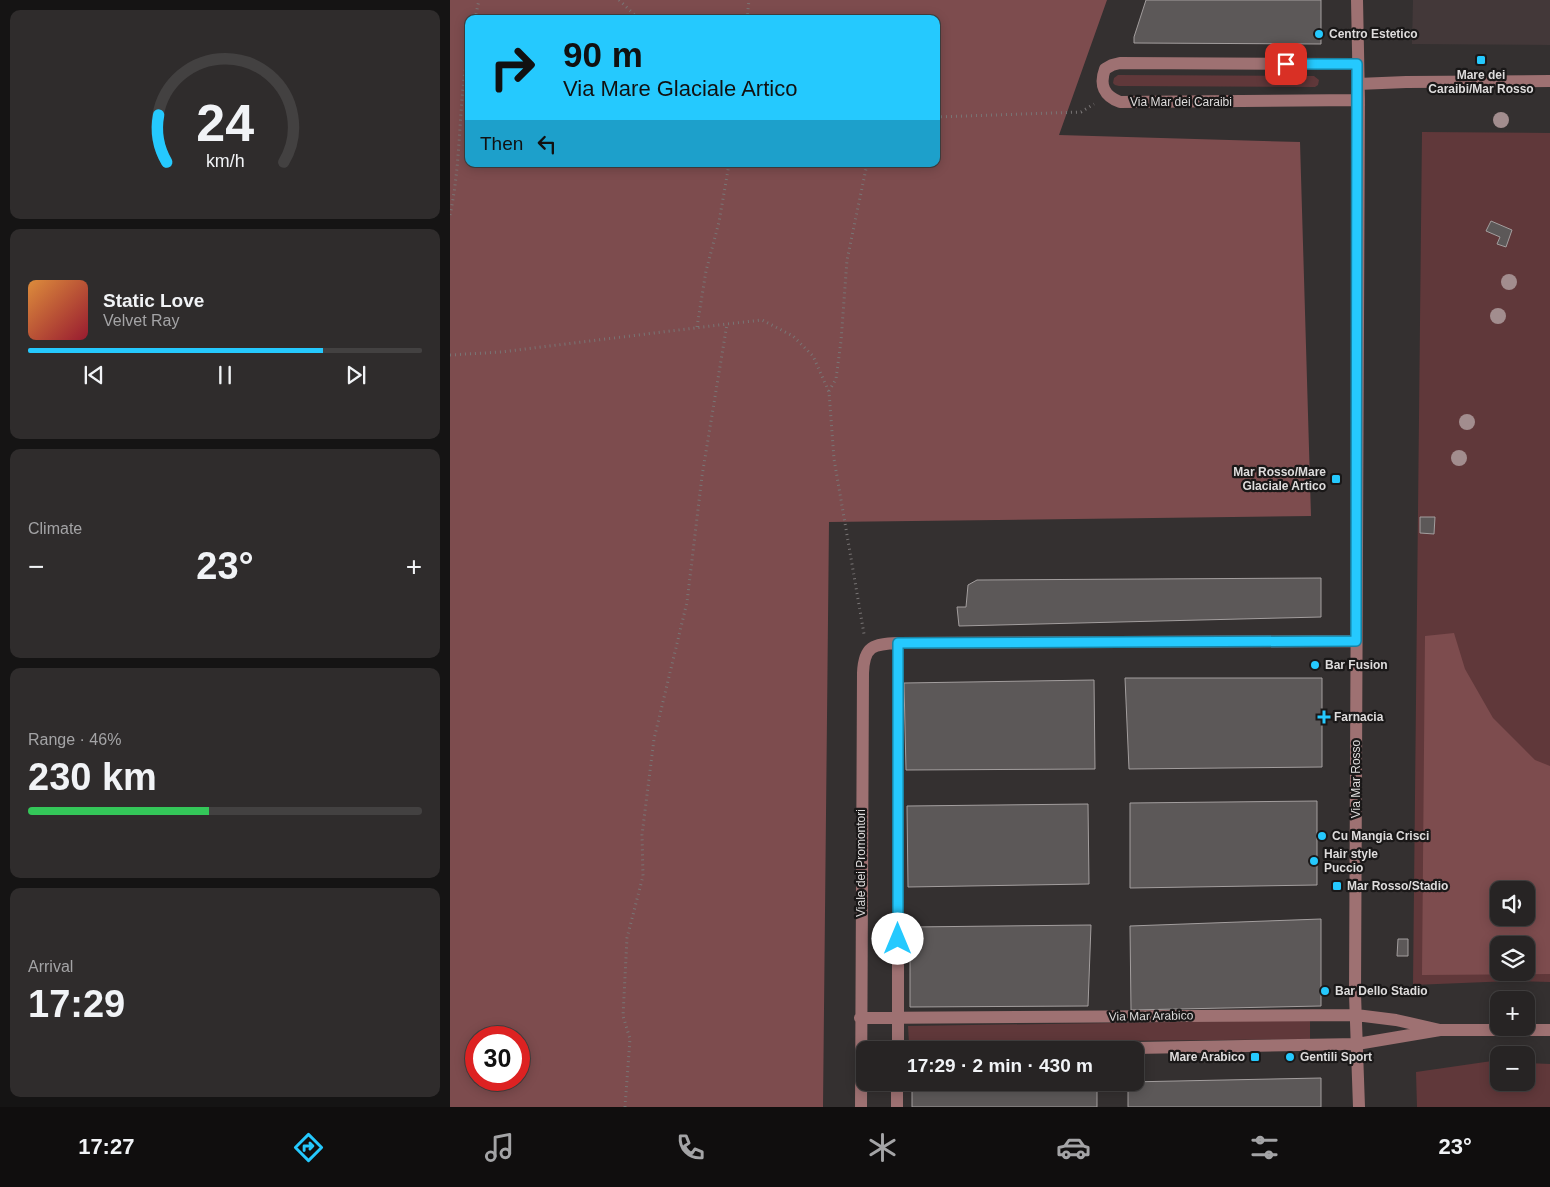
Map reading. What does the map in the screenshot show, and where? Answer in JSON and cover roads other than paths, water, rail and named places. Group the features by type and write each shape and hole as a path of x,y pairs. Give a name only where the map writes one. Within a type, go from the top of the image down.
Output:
{"street":[{"name":"Via Mar Rosso","path":"1358,0 1356,1044 1359,1107"},
{"name":"Via Mar dei Caraibi","path":"1357,64 1120,63 1106,69 1102,82 1107,96 1120,102 1358,100"},
{"path":"1358,84 1550,81"},
{"path":"898,1041 898,643 1356,641"},
{"name":"Viale dei Promontori","path":"862,1041 860,1018 863,673 868,651 879,644 898,643"},
{"name":"Via Mar Arabico","path":"860,1018 1356,1015 1396,1020 1440,1030"},
{"name":"Via Mar Arabico","path":"1144,1048 1356,1044 1440,1030 1550,1030"},
{"name":"Viale dei Promontori","path":"861,1107 862,1091"},
{"path":"897,1107 898,1091"}],"place":[{"name":"Centro Estetico","path":"1319,34"},
{"name":"Mare dei Caraibi/Mar Rosso","path":"1481,60"},
{"name":"Mar Rosso/Mare Glaciale Artico","path":"1336,479"},
{"name":"Bar Fusion","path":"1315,665"},
{"name":"Farnacia","path":"1324,717"},
{"name":"Cu Mangia Crisci","path":"1322,836"},
{"name":"Hair style Puccio","path":"1314,861"},
{"name":"Mar Rosso/Stadio","path":"1337,886"},
{"name":"Bar Dello Stadio","path":"1325,991"},
{"name":"Mare Arabico","path":"1255,1057"},
{"name":"Gentili Sport","path":"1290,1057"}]}
